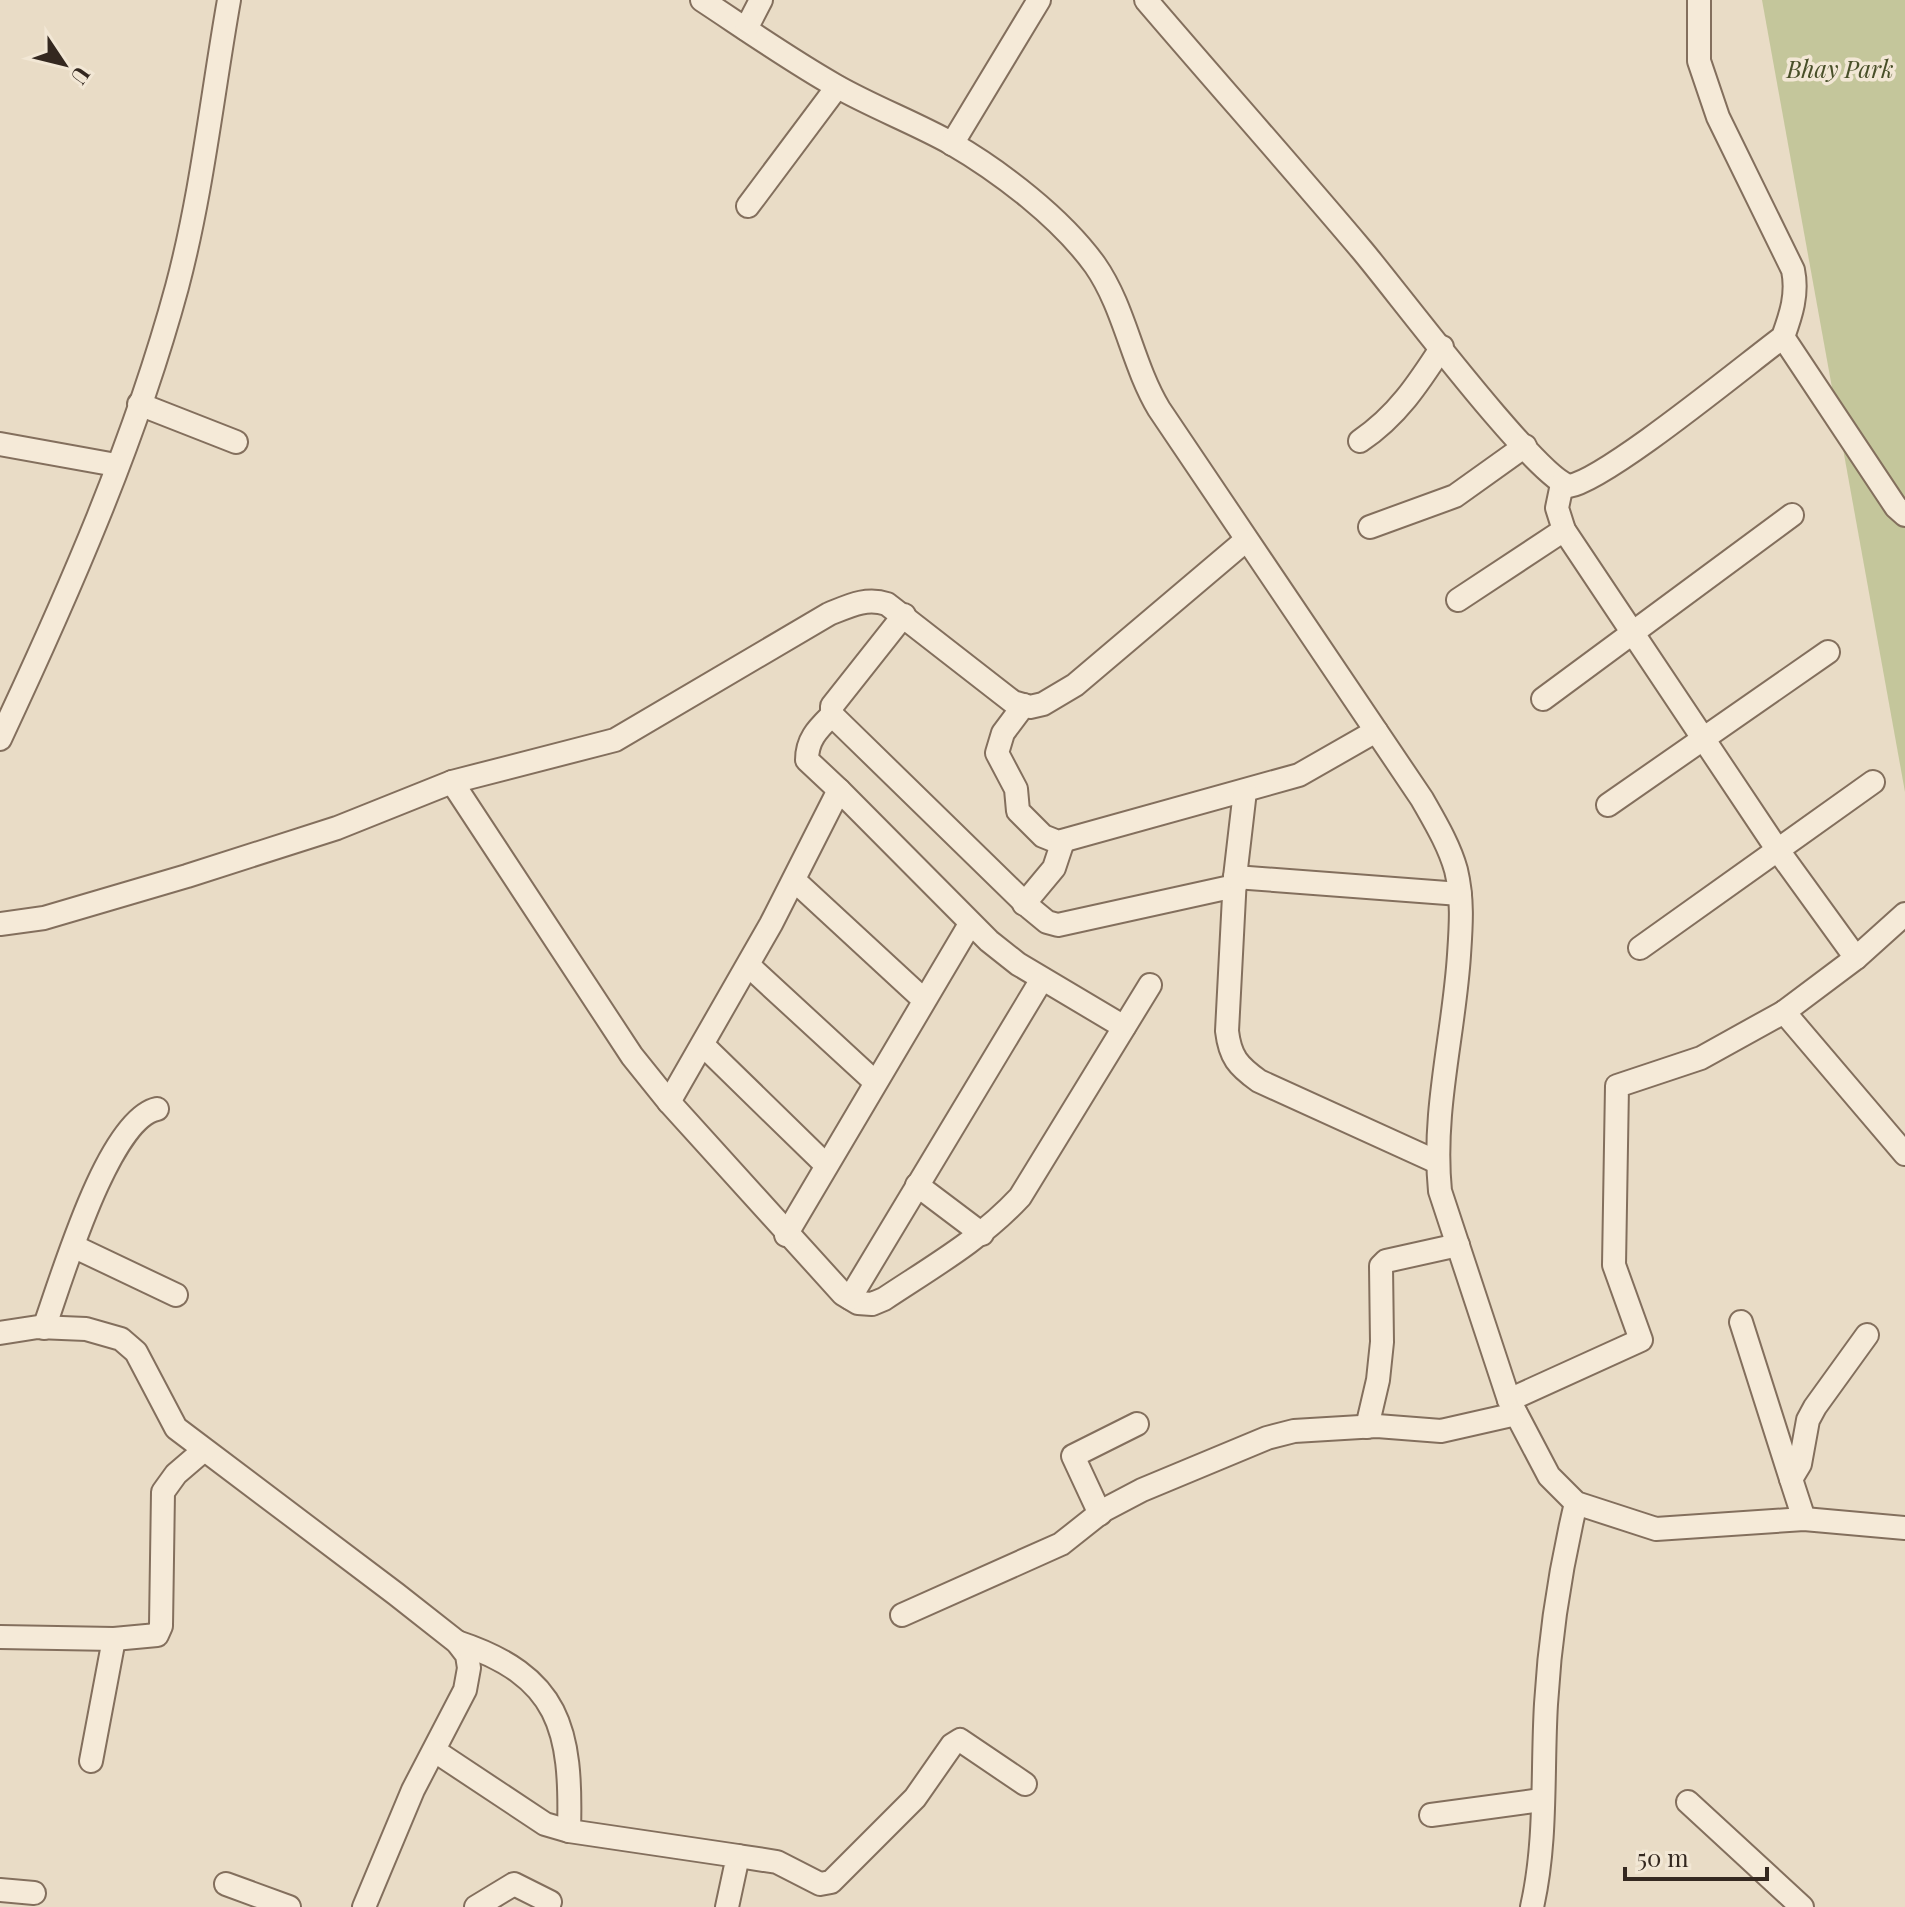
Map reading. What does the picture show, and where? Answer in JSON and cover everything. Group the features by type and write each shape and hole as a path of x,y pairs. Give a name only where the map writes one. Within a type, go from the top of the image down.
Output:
{"street":[{"path":"0,739 70,580 116,465 176,289 195,211 229,0"},
{"path":"702,0 837,87 952,144 1054,218 1096,267 1115,303 1147,389 1444,837 1460,894 1456,995 1438,1113 1440,1191 1512,1407 1549,1476 1576,1503 1656,1529 1804,1519 1905,1528"},
{"path":"746,29 761,0"},
{"path":"952,144 1039,0"},
{"path":"1146,0 1525,446 1562,484 1575,485 1602,470 1783,337 1795,296 1793,270 1718,117 1699,61 1699,0"},
{"path":"748,206 837,87"},
{"path":"1783,337 1896,507 1905,515"},
{"path":"1360,441 1383,425 1406,402 1442,347"},
{"path":"139,404 236,442"},
{"path":"0,444 116,465"},
{"path":"1370,527 1455,496 1525,446"},
{"path":"1562,484 1557,508 1564,530 1777,849 1856,958"},
{"path":"1543,699 1792,515"},
{"path":"1458,600 1564,530"},
{"path":"0,924 44,918 187,876 337,828 452,782 615,740 829,614 875,600 904,615 1013,702 1043,704 1075,685 1245,541"},
{"path":"904,615 832,706 832,715 816,731 808,746 807,760 970,924 1042,979 1124,1027"},
{"path":"1608,805 1828,652"},
{"path":"1024,705 1003,733 997,753 1016,789 1018,811 1043,836 1063,841 1299,775 1376,731"},
{"path":"832,715 1024,904 1047,922 1058,925 1235,882 1460,894"},
{"path":"452,782 632,1056 786,1235 850,1298 872,1304 884,1299 982,1234 1020,1197 1150,985"},
{"path":"1640,948 1873,782"},
{"path":"669,1102 749,966 839,790"},
{"path":"1245,791 1235,882 1227,1031 1235,1061 1259,1081 1437,1162"},
{"path":"1024,904 1054,868 1063,841"},
{"path":"794,880 924,1000"},
{"path":"902,1615 1061,1544 1100,1514 1184,1470 1267,1438 1294,1431 1367,1427 1441,1431 1512,1407 1641,1340 1614,1265 1617,1086 1693,1062 1784,1012 1856,958 1905,914"},
{"path":"786,1235 970,924"},
{"path":"749,966 875,1082"},
{"path":"850,1298 1042,979"},
{"path":"1784,1012 1905,1154"},
{"path":"704,1046 826,1165"},
{"path":"44,1328 100,1176 137,1118 157,1109"},
{"path":"917,1185 982,1234"},
{"path":"1367,1427 1378,1380 1382,1342 1381,1266 1386,1261 1458,1245"},
{"path":"75,1247 176,1295"},
{"path":"1741,1322 1804,1519"},
{"path":"0,1333 44,1328 100,1331 129,1344 176,1428 457,1642 467,1655 469,1668 465,1690 413,1790 364,1907"},
{"path":"1791,1479 1800,1464 1808,1420 1867,1335"},
{"path":"1100,1514 1073,1456 1137,1424"},
{"path":"0,1637 155,1637 160,1631 163,1492 176,1474 204,1450"},
{"path":"1532,1907 1542,1848 1541,1800 1551,1639 1559,1577 1576,1503"},
{"path":"91,1761 114,1639"},
{"path":"457,1642 490,1653 521,1670 539,1686 551,1705 568,1773 569,1831"},
{"path":"435,1751 534,1817 569,1831 777,1862 820,1884 831,1882 915,1798 952,1745 960,1740 1025,1784"},
{"path":"1431,1815 1541,1800"},
{"path":"1688,1802 1802,1907"},
{"path":"727,1907 738,1856"},
{"path":"226,1884 289,1907"},
{"path":"476,1907 514,1884 550,1902"},
{"path":"0,1890 34,1893"}],"green space":[{"name":"Bhay Park","path":"1762,0 1905,0 1905,792"}]}
